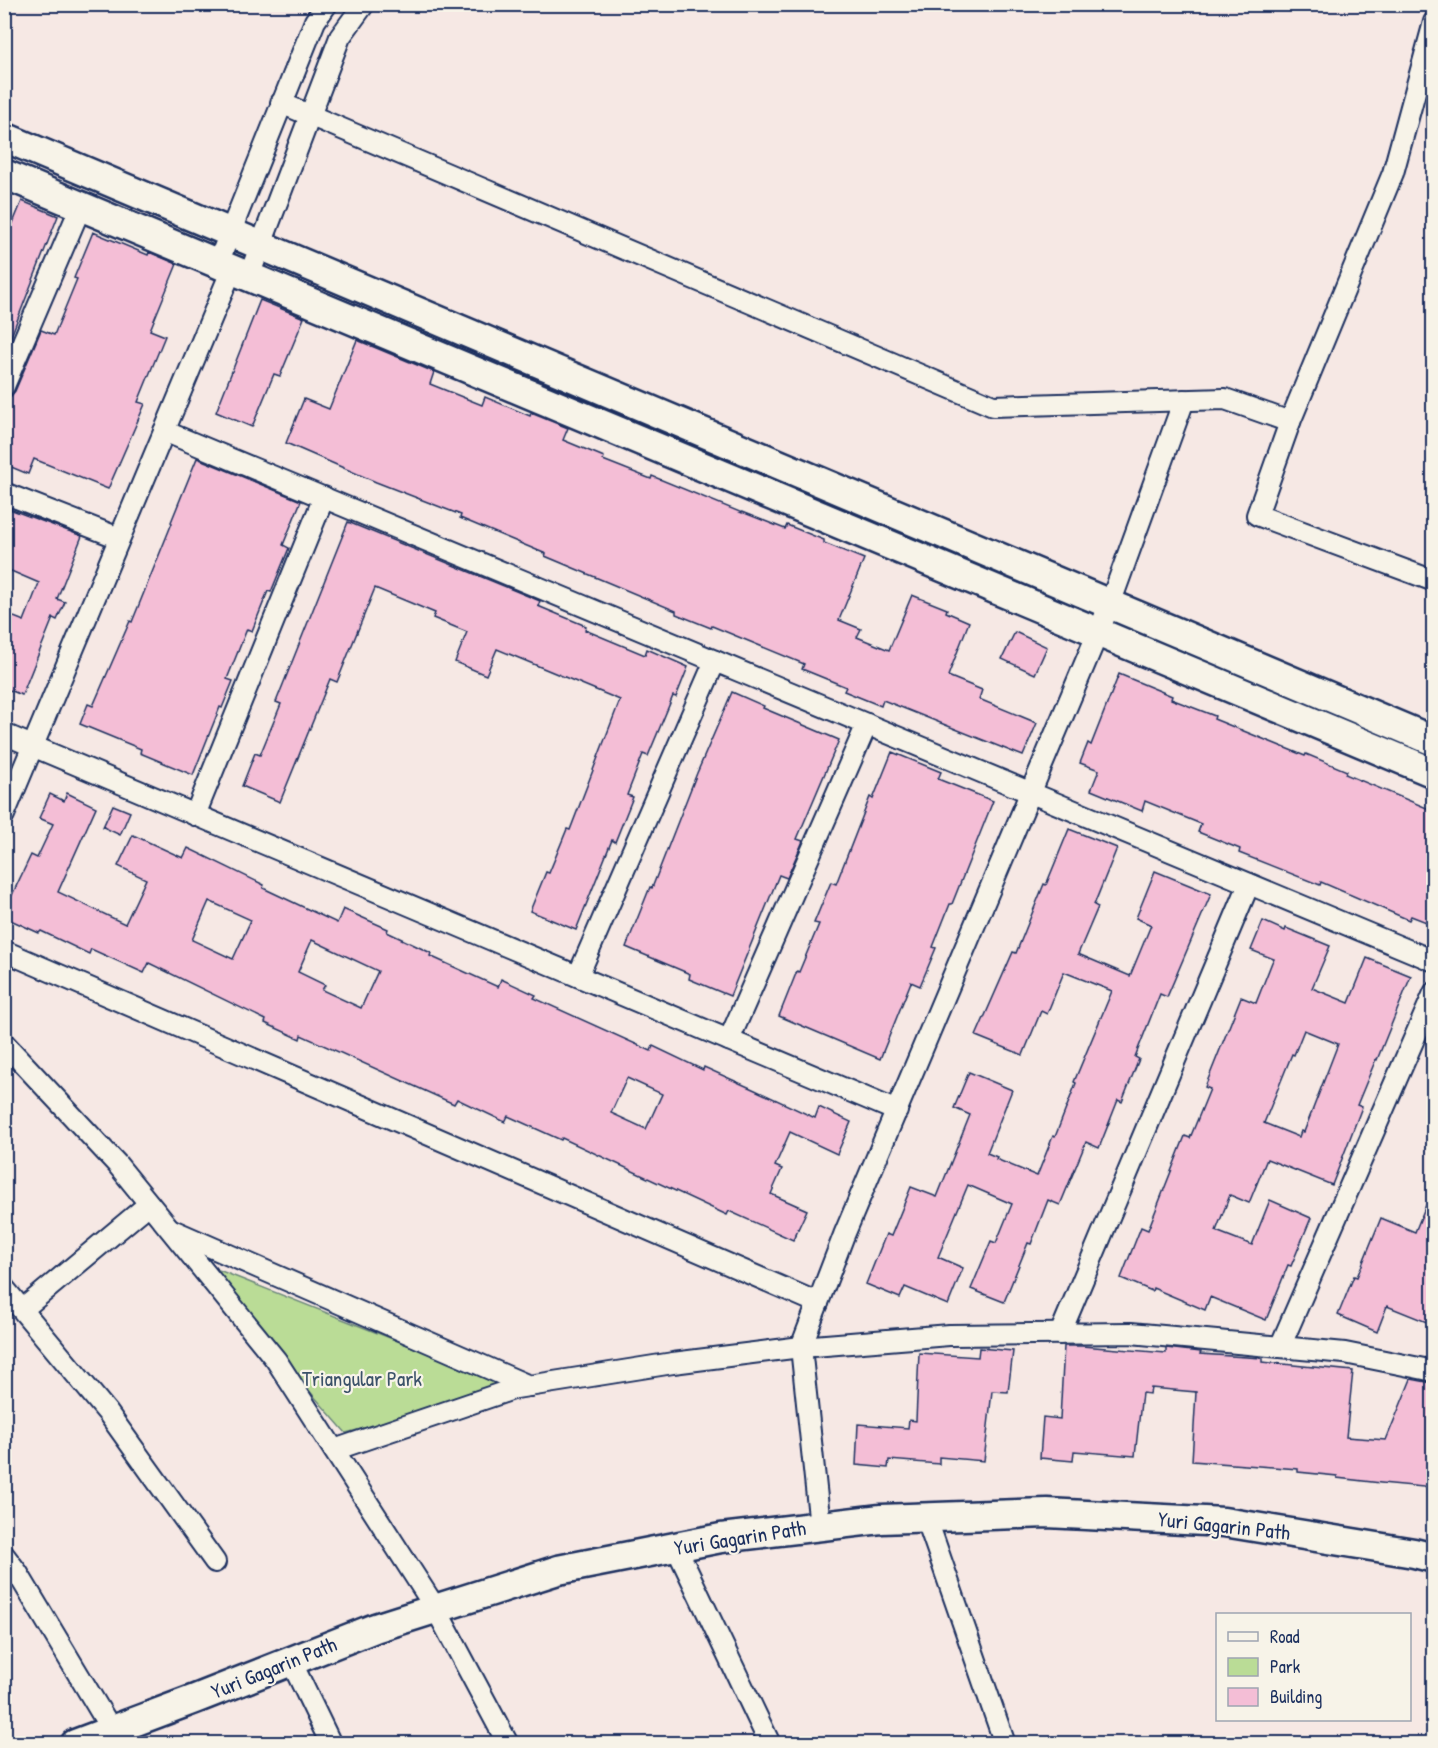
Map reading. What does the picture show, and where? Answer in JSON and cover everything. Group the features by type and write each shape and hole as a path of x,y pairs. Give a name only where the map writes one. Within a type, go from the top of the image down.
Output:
{"street":[{"path":"233,269 229,232 315,21 327,4"},
{"path":"4,815 233,269 261,246 340,37 364,4"},
{"path":"1434,22 1393,173 1290,422 1257,515 1434,581"},
{"path":"281,103 993,406 1225,399 1290,422"},
{"path":"4,137 1434,741"},
{"path":"4,174 1434,773"},
{"path":"4,386 81,206"},
{"path":"820,1526 801,1347 844,1235 1110,604 1184,400"},
{"path":"164,431 1434,961"},
{"path":"4,493 119,538"},
{"path":"195,814 324,497"},
{"path":"578,976 715,661"},
{"path":"729,1040 867,724"},
{"path":"4,734 897,1111"},
{"path":"1060,1334 1249,884"},
{"path":"4,951 818,1304"},
{"path":"1280,1347 1434,993"},
{"path":"4,1043 117,1164 276,1360 436,1609 508,1743"},
{"path":"23,1309 149,1204"},
{"path":"170,1229 529,1386"},
{"path":"4,1288 108,1413 215,1562"},
{"path":"334,1450 516,1388 673,1363 801,1347 949,1335 1131,1333 1345,1353 1434,1371"},
{"name":"Yuri Gagarin Path","path":"75,1743 117,1737 291,1661 375,1628 558,1570 720,1538 881,1519 1047,1513 1224,1522 1414,1552 1434,1558"},
{"path":"926,1517 1005,1743"},
{"path":"676,1547 770,1743"},
{"path":"4,1555 17,1572 117,1737"},
{"path":"291,1661 331,1743"}],"green space":[{"name":"Triangular Park","path":"196,1261 516,1388 346,1433"}],"building":[{"path":"22,201 58,216 4,354 4,245"},
{"path":"93,232 148,255 149,252 177,264 150,330 165,336 138,402 145,404 108,489 34,459 28,474 4,464 4,398 11,396 15,391 41,330 54,335"},
{"path":"260,300 304,318 280,376 274,374 252,427 216,412"},
{"path":"357,340 434,372 430,384 482,405 485,397 530,416 531,413 568,428 563,440 604,457 603,460 651,479 652,476 785,529 787,525 864,559 839,620 861,629 857,637 889,650 912,595 947,609 946,612 969,622 948,676 982,690 979,699 1037,723 1023,756 883,700 881,706 844,691 846,687 802,669 804,664 712,626 711,628 676,614 676,611 460,518 461,515 376,482 286,443 304,399 329,409"},
{"path":"197,458 301,501 283,545 289,548 252,631 247,629 227,679 233,681 193,775 140,753 141,749 80,724 88,704 93,706 130,621 132,622"},
{"path":"4,507 82,536 57,599 65,602 57,620 53,618 22,695 4,688 4,613 24,621 39,583 4,568"},
{"path":"348,522 540,601 538,606 586,626 585,630 645,655 647,649 688,667 648,756 643,754 627,795 633,797 615,842 612,840 576,930 530,911 567,829 570,830 620,700 497,649 486,675 455,662 467,632 433,618 435,613 375,588 337,682 330,679 280,802 242,786 255,753 260,755 281,704 276,702"},
{"path":"1015,632 1047,647 1035,674 1002,659"},
{"path":"1119,674 1172,696 1171,699 1215,716 1214,719 1347,771 1345,774 1434,811 1434,925 1411,916 1409,920 1321,882 1320,885 1239,853 1240,849 1198,832 1201,824 1145,801 1142,811 1091,790 1099,770 1080,763 1088,743 1091,745"},
{"path":"732,692 764,706 763,708 839,740 797,839 803,841 787,878 779,875 730,996 689,979 690,974 626,947"},
{"path":"892,752 941,772 938,779 993,801 933,947 936,948 920,986 911,982 880,1059 779,1016 819,924 814,923 831,882 836,884 870,797 873,799"},
{"path":"67,793 96,807 58,892 125,924 146,879 118,866 133,835 183,858 188,848 264,885 263,888 337,923 343,909 388,929 387,932 431,953 430,956 498,987 501,979 536,995 534,998 651,1051 653,1046 815,1118 819,1107 851,1122 837,1154 790,1132 775,1166 782,1169 771,1194 807,1210 793,1240 729,1211 727,1215 562,1138 561,1140 508,1116 505,1122 457,1099 454,1104 301,1035 300,1039 149,963 144,973 91,949 89,954 41,931 39,933 4,917 4,912 31,855 37,858 53,824 39,818 50,794 64,801","holes":["209,901 251,920 233,959 192,940","312,940 378,971 361,1008 322,990 325,985 298,972","627,1078 662,1094 646,1129 611,1113"]},
{"path":"113,805 130,812 120,835 103,827"},
{"path":"1069,829 1117,848 1094,905 1098,907 1078,954 1130,976 1151,925 1136,918 1155,871 1211,894 1167,997 1160,994 1135,1057 1139,1059 1122,1102 1118,1100 1099,1148 1086,1142 1060,1205 1048,1200 1031,1244 1028,1243 1004,1302 971,1289 991,1241 996,1243 1012,1204 968,1185 938,1257 963,1268 948,1305 905,1287 900,1298 866,1284 886,1234 891,1236 911,1187 937,1197 970,1115 954,1108 969,1072 1012,1090 987,1153 1037,1176 1053,1136 1055,1137 1076,1083 1074,1082 1112,991 1064,972 1047,1014 1041,1011 1023,1055 976,1036 1013,952 1016,953"},
{"path":"1263,921 1330,946 1312,988 1349,1003 1367,958 1411,976 1357,1105 1362,1107 1332,1185 1267,1159 1249,1203 1230,1195 1216,1231 1252,1245 1270,1200 1311,1218 1291,1266 1288,1265 1266,1320 1210,1297 1205,1310 1153,1288 1152,1291 1121,1278 1141,1227 1148,1230 1185,1136 1190,1138 1210,1089 1205,1087 1241,997 1256,1003 1274,959 1251,950","holes":["1304,1030 1338,1044 1304,1132 1301,1131 1299,1137 1264,1123"]},
{"path":"1433,1188 1434,1325 1387,1306 1377,1332 1338,1315 1354,1276 1357,1277 1381,1218 1415,1232"},
{"path":"1064,1346 1166,1353 1166,1348 1201,1352 1200,1354 1262,1358 1262,1362 1353,1371 1346,1437 1386,1440 1411,1379 1434,1383 1434,1488 1337,1478 1337,1476 1298,1472 1298,1469 1192,1461 1196,1392 1151,1388 1150,1394 1142,1393 1135,1456 1074,1451 1073,1461 1040,1458 1043,1417 1060,1419"},
{"path":"979,1348 1013,1351 1008,1392 992,1391 984,1461 939,1457 939,1464 889,1460 888,1468 856,1465 858,1424 908,1428 909,1420 916,1421 919,1353 978,1357"}]}
